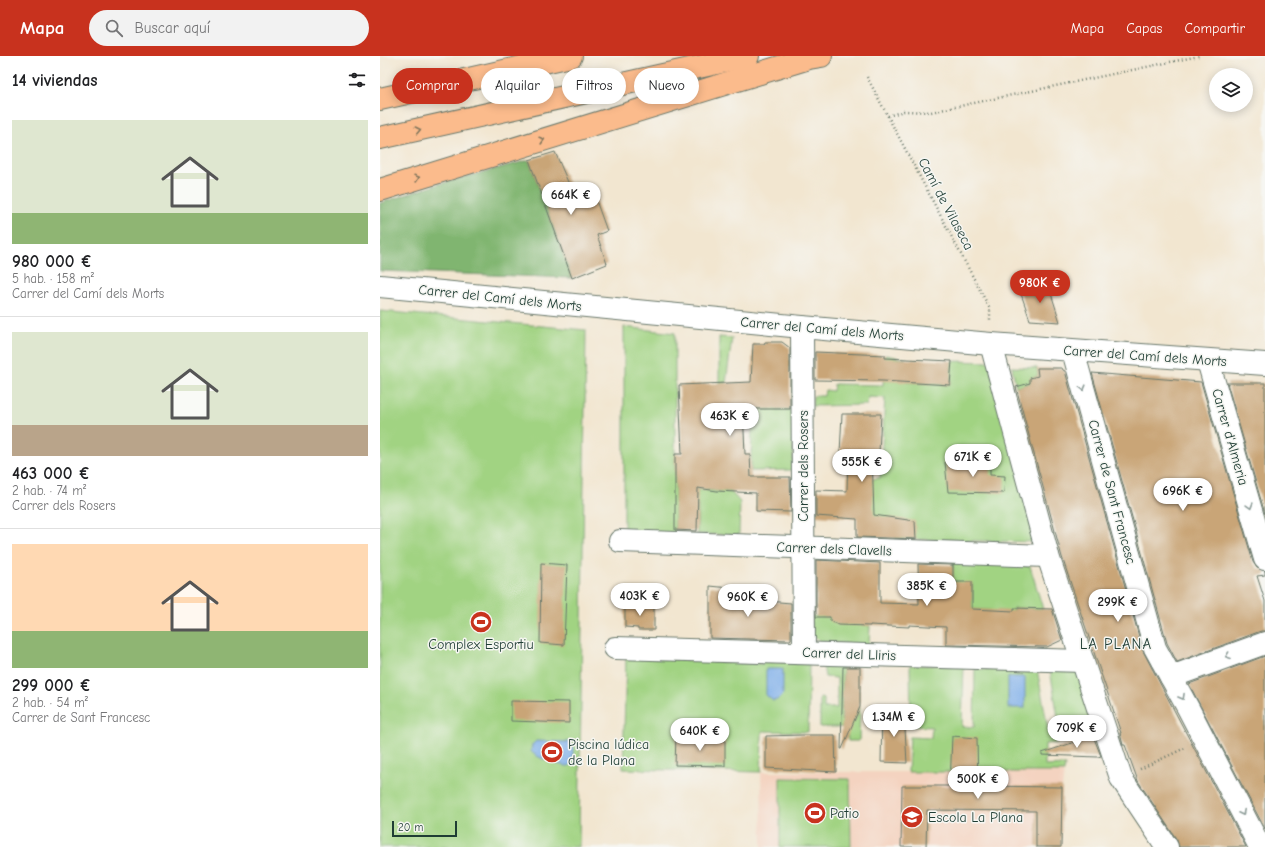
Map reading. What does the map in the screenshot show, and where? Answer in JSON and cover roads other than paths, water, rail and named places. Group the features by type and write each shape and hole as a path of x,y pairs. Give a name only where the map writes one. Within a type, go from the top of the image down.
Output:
{"highway":[{"path":"380,99 571,56"},
{"path":"380,138 748,56"},
{"path":"380,190 809,58 821,56"}],"street":[{"name":"Carrer del Camí dels Morts","path":"380,286 991,344 1265,364"},
{"name":"Carrer dels Rosers","path":"802,327 804,653"},
{"path":"991,344 1048,556 1121,778 1167,847"},
{"name":"Carrer de Sant Francesc","path":"1073,351 1155,648 1260,847"},
{"name":"Carrer d'Almeria","path":"1208,361 1265,559"},
{"name":"Carrer dels Clavells","path":"620,541 1048,556"},
{"path":"1171,677 1265,643"},
{"name":"Carrer del Lliris","path":"615,648 1083,661"}],"water":[{"path":"766,669 783,669 783,694 777,700 773,701 766,695"},
{"path":"1008,677 1025,677 1025,708 1008,708"},
{"name":"Piscina lúdica de la Plana","path":"536,741 569,742 573,747 573,761 569,766 565,766 548,761 533,754 531,751 532,745"}],"place":[{"name":"Complex Esportiu","path":"481,622"},
{"name":"Piscina lúdica de la Plana","path":"552,752"},
{"name":"Patio","path":"815,813"},
{"name":"Escola La Plana","path":"912,817"}],"district":[{"name":"LA PLANA","path":"1116,644"}]}
